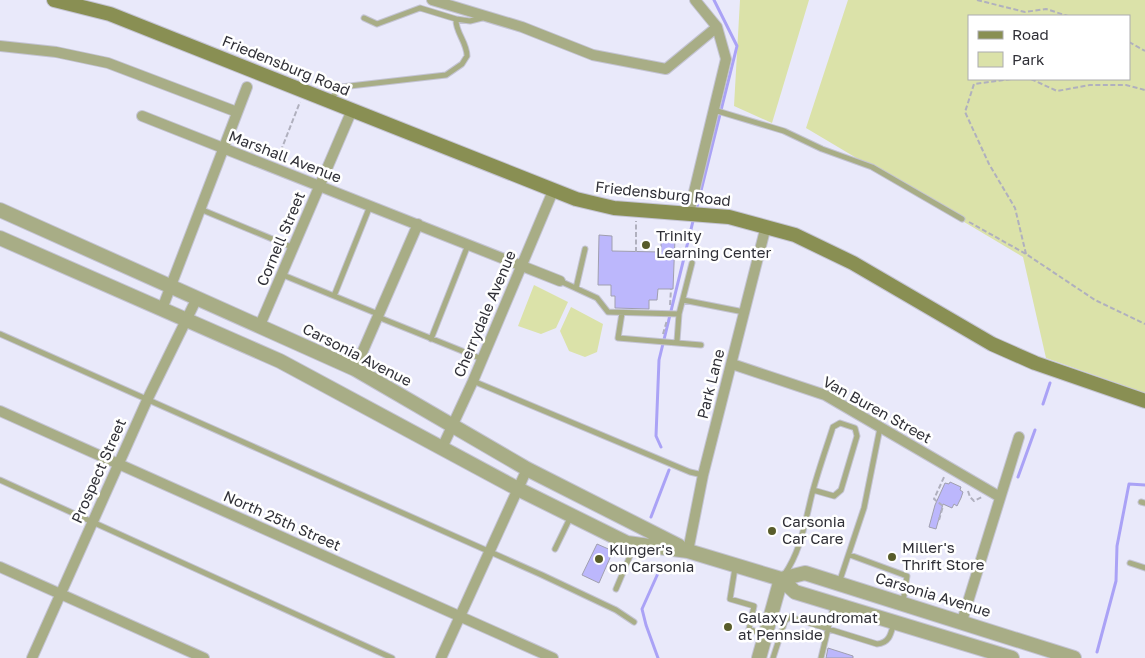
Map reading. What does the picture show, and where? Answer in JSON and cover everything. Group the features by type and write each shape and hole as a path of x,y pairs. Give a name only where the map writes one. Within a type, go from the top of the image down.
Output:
{"main road":[{"name":"Friedensburg Road","path":"54,0 69,2 110,14 330,100 553,191 595,205 730,217 766,226 821,246 992,344 1044,367 1145,402"}],"street":[{"path":"432,0 522,27 593,56 666,68 717,28"},
{"path":"689,213 726,59 717,28 695,0"},
{"name":"Marshall Avenue","path":"0,46 56,52 108,63 237,112"},
{"path":"162,309 199,208 247,88"},
{"name":"Cornell Street","path":"260,325 352,110"},
{"name":"Marshall Avenue","path":"142,116 320,188 418,224 560,281"},
{"name":"Cherrydale Avenue","path":"442,448 473,381 553,191"},
{"name":"Carsonia Avenue","path":"0,210 356,369 527,469 688,551 781,579 795,592 1012,658"},
{"path":"356,369 418,224"},
{"name":"Park Lane","path":"688,551 703,475 766,226"},
{"name":"Carsonia Avenue","path":"0,238 162,309 185,321 280,361 518,489 627,543 688,551"},
{"name":"Prospect Street","path":"32,658 148,398 196,298"},
{"name":"Van Buren Street","path":"732,364 825,395 1000,497"},
{"name":"North 25th Street","path":"0,411 553,658"},
{"path":"962,621 1019,437"},
{"path":"441,658 527,469"},
{"path":"0,567 62,593 204,658"},
{"name":"Carsonia Avenue","path":"781,579 805,572 1074,658"},
{"path":"759,658 781,579"}],"lane":[{"path":"364,18 377,24 420,8 470,20 485,17"},
{"path":"330,100 341,87 446,75 454,71 467,56 467,46 456,26 456,18"},
{"path":"714,110 784,131 822,149 872,167 962,219"},
{"path":"334,296 370,206"},
{"path":"199,208 294,248"},
{"path":"431,339 468,245"},
{"path":"576,288 585,249"},
{"path":"677,341 679,314 692,263"},
{"path":"283,275 482,359"},
{"path":"560,281 598,298 608,312 679,314"},
{"path":"683,300 745,312"},
{"path":"622,313 618,338 701,344"},
{"path":"0,334 148,398 583,595 634,622"},
{"path":"473,381 690,472 703,475"},
{"path":"781,579 793,562 813,490 833,427 840,423 855,428 857,436 841,490 834,496 813,490"},
{"path":"839,583 850,555 864,508 880,427"},
{"path":"0,480 392,658"},
{"path":"555,549 571,515"},
{"path":"616,589 636,544"},
{"path":"850,555 907,576 903,603"},
{"path":"1130,563 1145,568"},
{"path":"736,566 730,599 754,606 749,629 765,635"},
{"path":"821,658 834,604"},
{"path":"773,658 785,622 790,617 877,644 884,644 888,640 894,621"}],"path":[{"path":"977,0 1025,12 1046,9 1065,15"},
{"path":"1130,43 1145,51"},
{"path":"1004,80 974,84 964,112 988,164 1015,208 1026,254"},
{"path":"1033,80 1057,91 1090,85 1126,85 1145,90"},
{"path":"273,169 304,91"},
{"path":"636,209 636,252"},
{"path":"962,219 1026,254 1095,300 1145,324"},
{"path":"669,312 671,289"},
{"path":"655,334 664,334 668,319"},
{"path":"939,520 943,506 934,499 945,475 952,478"},
{"path":"966,486 970,497 974,501 983,496"}],"green space":[{"path":"740,0 809,0 772,123 734,106"},
{"path":"848,0 1145,0 1145,393 1046,358 1023,257 806,128"},
{"path":"534,285 568,302 556,328 541,334 518,326"},
{"path":"571,307 603,324 597,352 585,357 569,351 560,331"}],"building":[{"path":"599,235 612,236 612,251 661,252 661,238 675,239 673,289 658,289 657,300 649,300 649,309 615,308 615,296 611,296 611,285 598,285"},
{"path":"950,482 961,487 960,490 963,492 961,498 957,506 954,504 952,508 943,504 936,529 929,527 935,505 945,483 949,484"},
{"name":"Klinger's on Carsonia","path":"597,544 613,551 599,583 582,575"},
{"path":"828,648 853,656 853,658 826,658"}],"waterway":[{"path":"696,211 737,46 714,0"},
{"path":"661,447 656,436 659,360 694,217"},
{"path":"1043,404 1050,383"},
{"path":"1018,477 1035,430"},
{"path":"651,517 669,470"},
{"path":"1097,652 1116,581 1117,546 1129,484 1145,485"},
{"path":"658,658 642,609 659,571"}],"place":[{"name":"Trinity Learning Center","path":"646,245"},
{"name":"Carsonia Car Care","path":"772,531"},
{"name":"Miller's Thrift Store","path":"892,557"},
{"name":"Klinger's on Carsonia","path":"599,559"},
{"name":"Galaxy Laundromat at Pennside","path":"728,627"}]}
